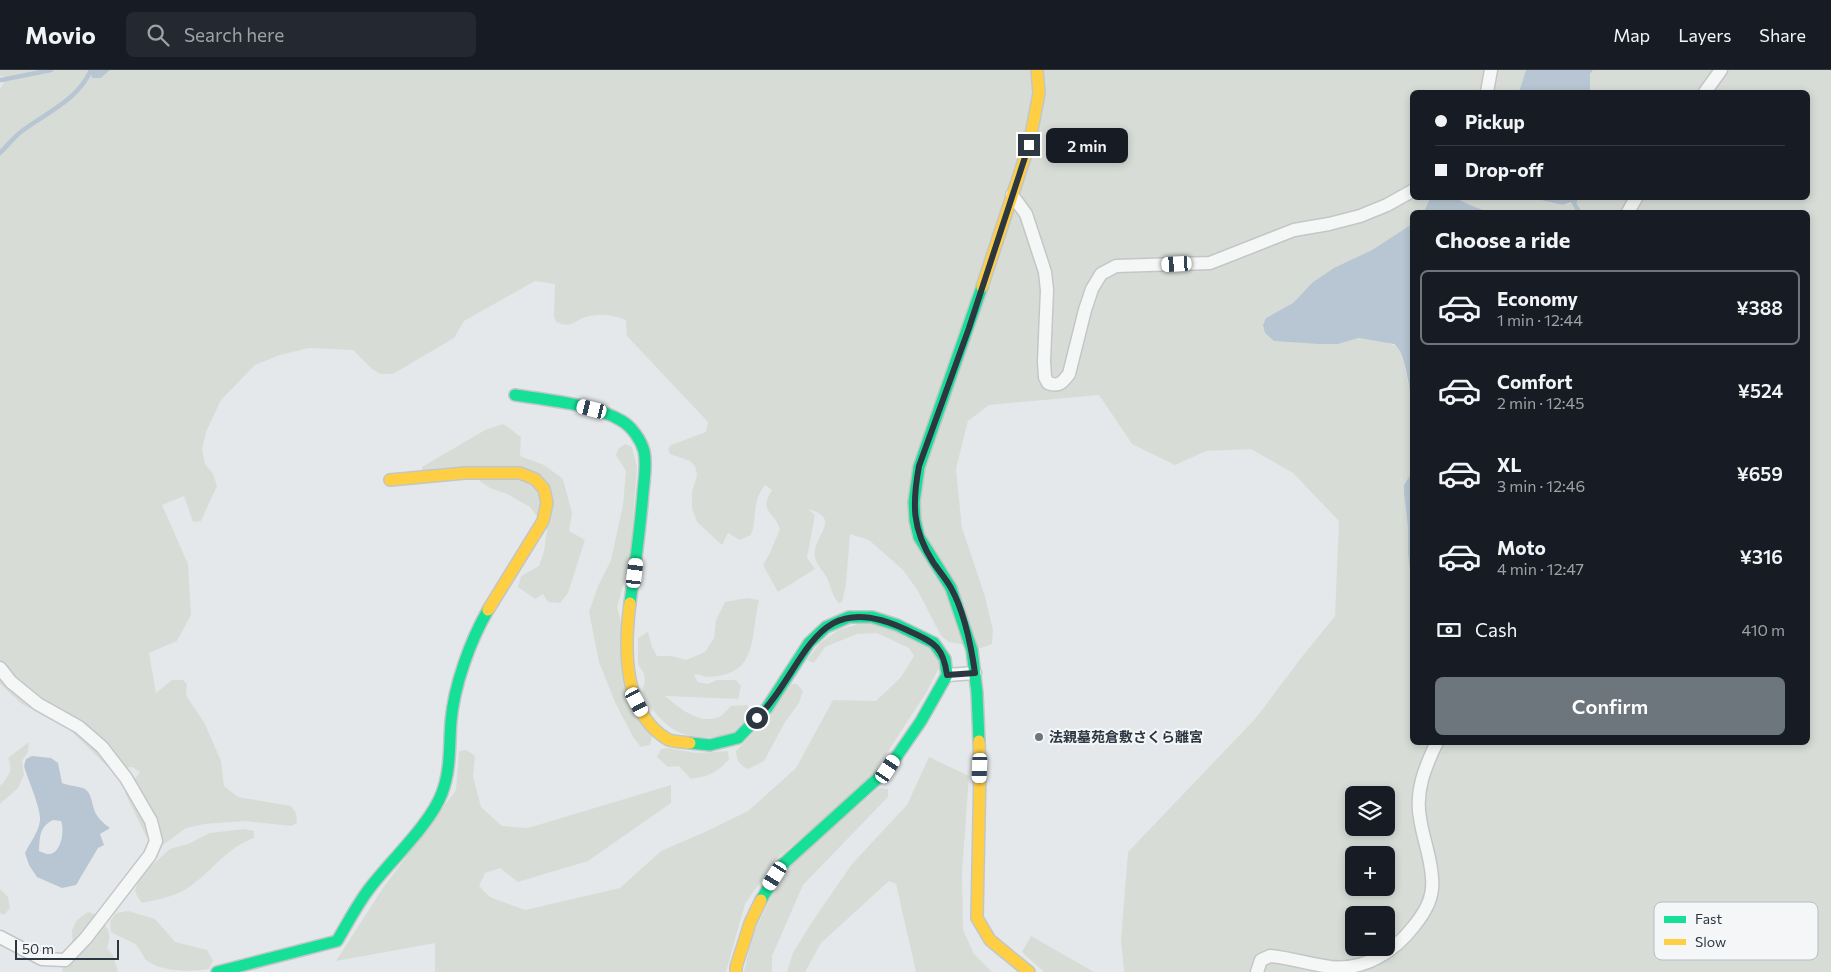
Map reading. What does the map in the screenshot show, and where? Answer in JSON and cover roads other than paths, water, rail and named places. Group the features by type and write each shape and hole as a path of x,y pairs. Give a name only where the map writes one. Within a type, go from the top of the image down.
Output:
{"street":[{"path":"1029,972 990,940 977,918 980,768 979,716 972,650 951,588 919,537 915,520 914,502 919,466 969,328 1034,124 1039,94 1038,70"},
{"path":"1487,90 1492,70"},
{"path":"1706,90 1721,70"},
{"path":"1012,194 1026,214 1045,272 1047,290 1045,377 1048,383 1054,385 1064,381 1069,374 1092,290 1101,274 1116,266 1210,263 1294,230 1360,216 1387,205 1410,192"},
{"path":"515,395 573,404 611,415 624,422 637,436 644,452 645,466 639,538 628,619 630,680 637,702 647,722 668,740 710,746 738,738 767,708 809,644 826,627 849,617 872,617 897,625 934,643 945,659 947,675 921,721 888,769 782,865 750,923 736,972"},
{"path":"217,972 337,942 368,890 430,815 442,793 450,758 451,721 455,700 463,670 479,626 502,585 543,521 547,503 544,488 535,479 520,474 465,473 390,480"},
{"path":"0,668 11,682 38,704 79,727 102,747 126,778 151,821 156,841 150,855 86,938 65,960 42,959 0,936"},
{"path":"947,675 975,673"},
{"path":"1257,972 1261,960 1270,956 1331,967 1355,967 1372,962 1389,951 1406,936 1424,914 1432,897 1432,871 1419,817 1418,792 1423,774 1436,745"}],"water":[{"path":"90,70 110,70 101,78 92,78"},
{"path":"1526,70 1593,70 1590,74 1590,90 1520,90"},
{"path":"1429,200 1460,200 1483,210 1425,210"},
{"path":"1541,200 1577,200 1574,205 1571,202 1563,205"},
{"path":"1410,225 1410,392 1404,363 1398,348 1394,344 1359,338 1338,344 1274,341 1265,333 1263,325 1266,318 1293,303 1313,282 1334,268 1372,250"},
{"path":"1410,475 1410,571 1408,527 1404,485"},
{"path":"32,756 51,758 58,763 62,783 85,789 91,797 96,814 110,828 100,834 104,845 98,848 76,885 62,888 37,877 29,865 25,853 36,833 40,815 24,766 26,759","holes":["53,820 61,821 62,836 59,847 52,854 39,851 41,833 45,826"]}],"waterway":[{"path":"1,80 51,70"},
{"path":"0,153 22,131 70,98 85,81 91,70"},
{"path":"1572,200 1578,210"}],"place":[{"name":"法親墓苑倉敷さくら離宮","path":"1039,737"}]}
